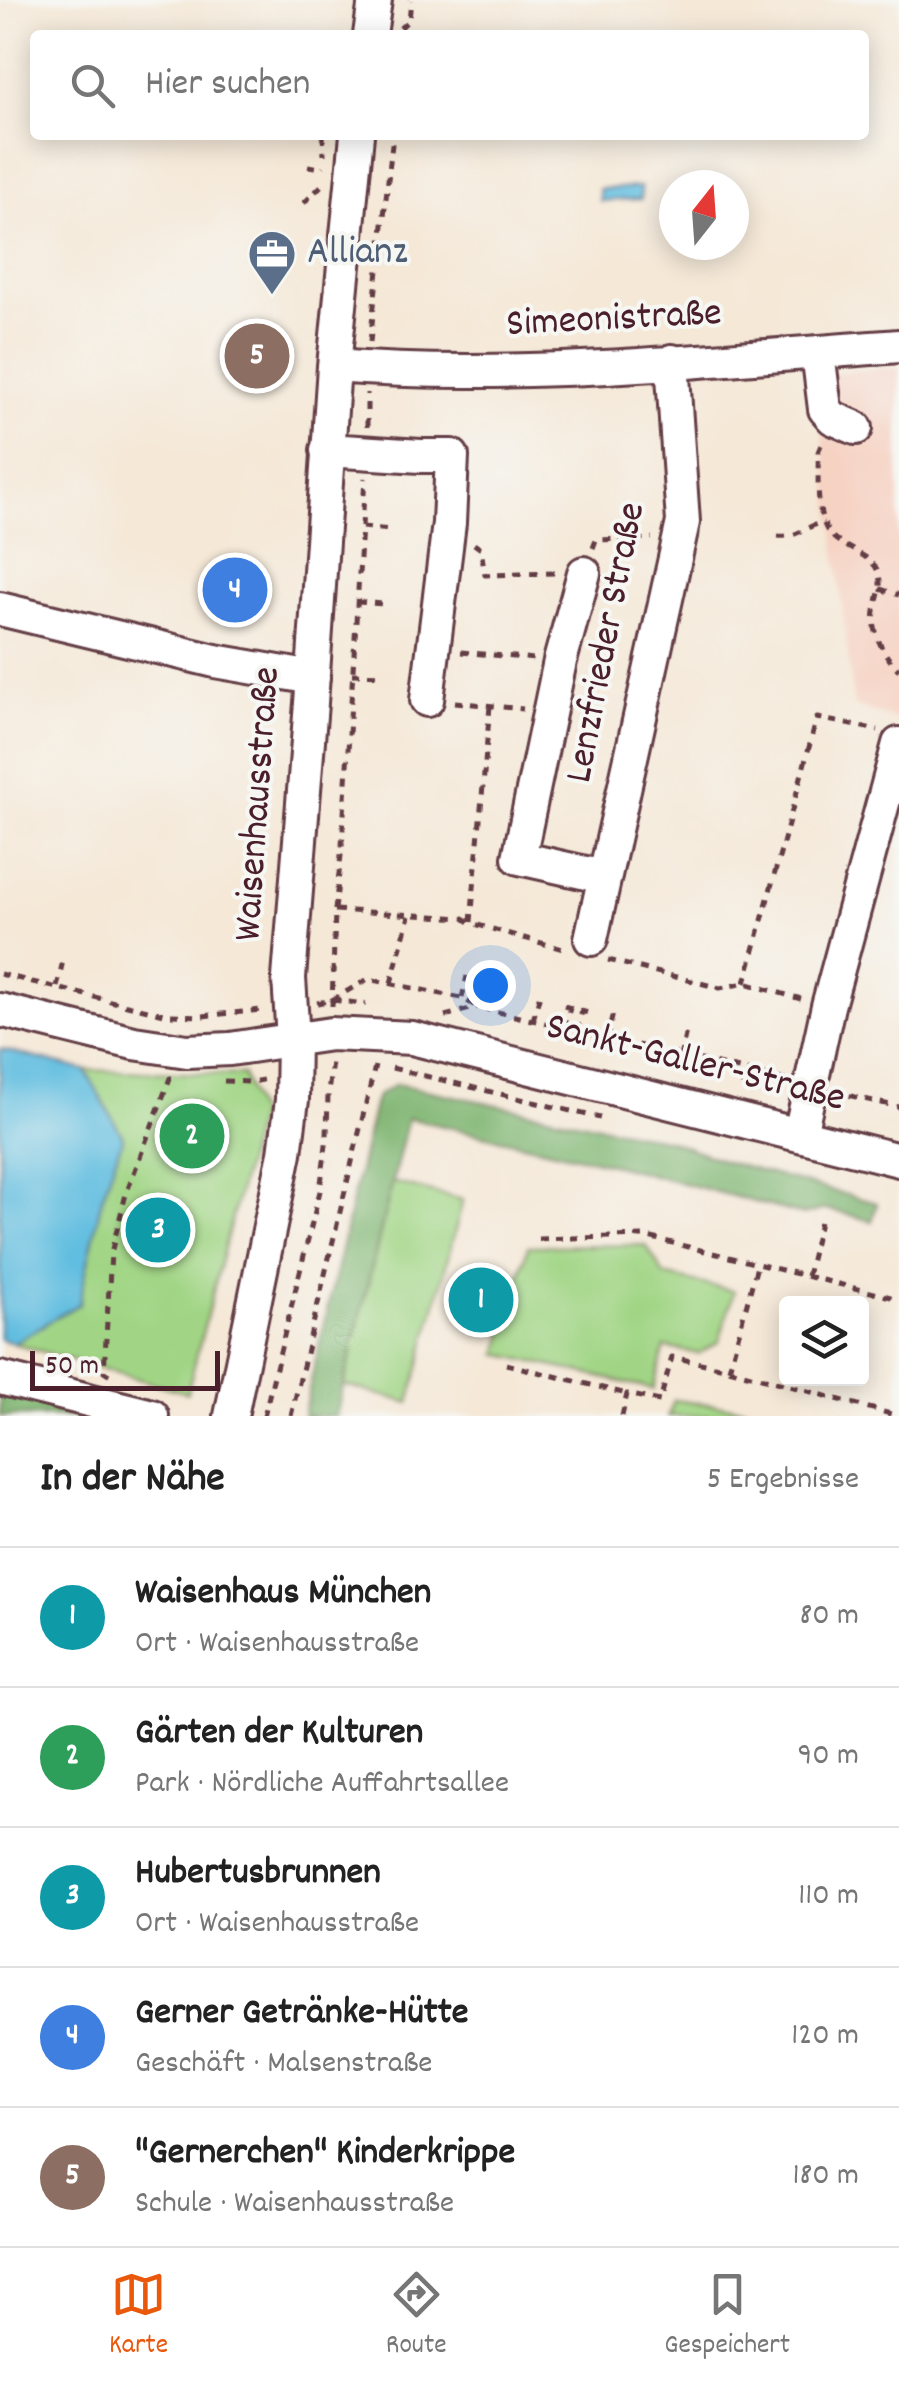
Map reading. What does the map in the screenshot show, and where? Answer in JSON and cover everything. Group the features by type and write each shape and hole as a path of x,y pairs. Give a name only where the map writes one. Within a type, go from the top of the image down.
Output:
{"street":[{"path":"371,30 374,0"},
{"name":"Waisenhausstraße","path":"231,1416 285,1153 292,1076 289,978 327,450 357,140"},
{"name":"Simeonistraße","path":"334,366 430,371 557,369 899,346"},
{"path":"818,352 825,409 844,423"},
{"name":"Lenzfrieder Straße","path":"591,939 683,522 672,361"},
{"path":"327,450 452,456 449,523 427,700"},
{"path":"584,573 560,662 519,858 604,877"},
{"path":"0,609 216,661 313,678"},
{"path":"800,1134 891,737"},
{"name":"Sankt-Galler-Straße","path":"0,1010 134,1043 187,1051 292,1039 332,1049 412,1038 899,1160"},
{"path":"0,1378 152,1416"}],"path":[{"path":"409,20 411,0"},
{"path":"308,166 322,168 323,140"},
{"path":"264,1416 320,1192 327,1137 335,910 362,527 367,368 393,140"},
{"path":"844,423 818,452 820,505 833,538 879,570 875,626 880,646 899,670"},
{"path":"778,536 793,536 824,522"},
{"path":"362,527 390,530"},
{"path":"880,589 899,595"},
{"path":"357,602 384,604"},
{"path":"433,650 560,662"},
{"path":"352,674 380,675"},
{"path":"427,700 550,712"},
{"path":"471,923 490,706"},
{"path":"745,984 817,718 891,737"},
{"path":"335,910 464,918"},
{"path":"392,984 408,916"},
{"path":"57,988 64,956"},
{"path":"0,974 168,1015 241,1011"},
{"path":"462,998 467,976"},
{"path":"332,1000 368,979 462,998 478,1007 727,1068"},
{"path":"760,988 778,993"},
{"path":"533,1021 540,994"},
{"path":"564,1028 567,1007 585,1012 577,1031"},
{"path":"607,1039 613,1013"},
{"path":"680,1056 686,1031"},
{"path":"332,1049 346,1066"},
{"path":"219,1080 252,1082 292,1076 332,1049"},
{"path":"360,1066 389,1067 613,1121"},
{"path":"290,1416 375,1066"},
{"path":"119,1381 104,1372 110,1253 126,1194 170,1078 186,1078"},
{"path":"806,1276 820,1222"},
{"path":"539,1239 644,1236 899,1299"},
{"path":"729,1369 757,1265"},
{"path":"506,1364 660,1401 672,1356 898,1416"},
{"path":"622,1416 627,1394"}],"shaded area":[{"path":"899,367 899,720 854,706 815,375"}],"green space":[{"path":"85,1070 243,1075 258,1116 187,1393 13,1343 79,1303 102,1198 123,1137"},
{"path":"396,1084 668,1140 727,1162 877,1203 872,1221 826,1209 803,1215 615,1165 408,1118 336,1416 303,1416 374,1105 377,1096"},
{"path":"392,1182 463,1200 410,1403 344,1385"},
{"path":"646,1245 664,1275 734,1291 719,1342 698,1354 665,1347 653,1389 498,1354 528,1246"},
{"path":"0,1392 98,1416 0,1416"},
{"path":"674,1400 810,1416 668,1416"}],"water":[{"path":"641,187 641,199 600,201 599,189"},
{"path":"0,1049 85,1070 123,1137 102,1198 79,1304 13,1343 0,1339"}],"place":[{"name":"Allianz","path":"272,296"},
{"name":"\"Gernerchen\" Kinderkrippe","path":"257,356"},
{"name":"Gerner Getränke-Hütte","path":"235,590"},
{"name":"Gärten der Kulturen","path":"192,1136"},
{"name":"Hubertusbrunnen","path":"158,1230"},
{"name":"Waisenhaus München","path":"481,1300"}]}
